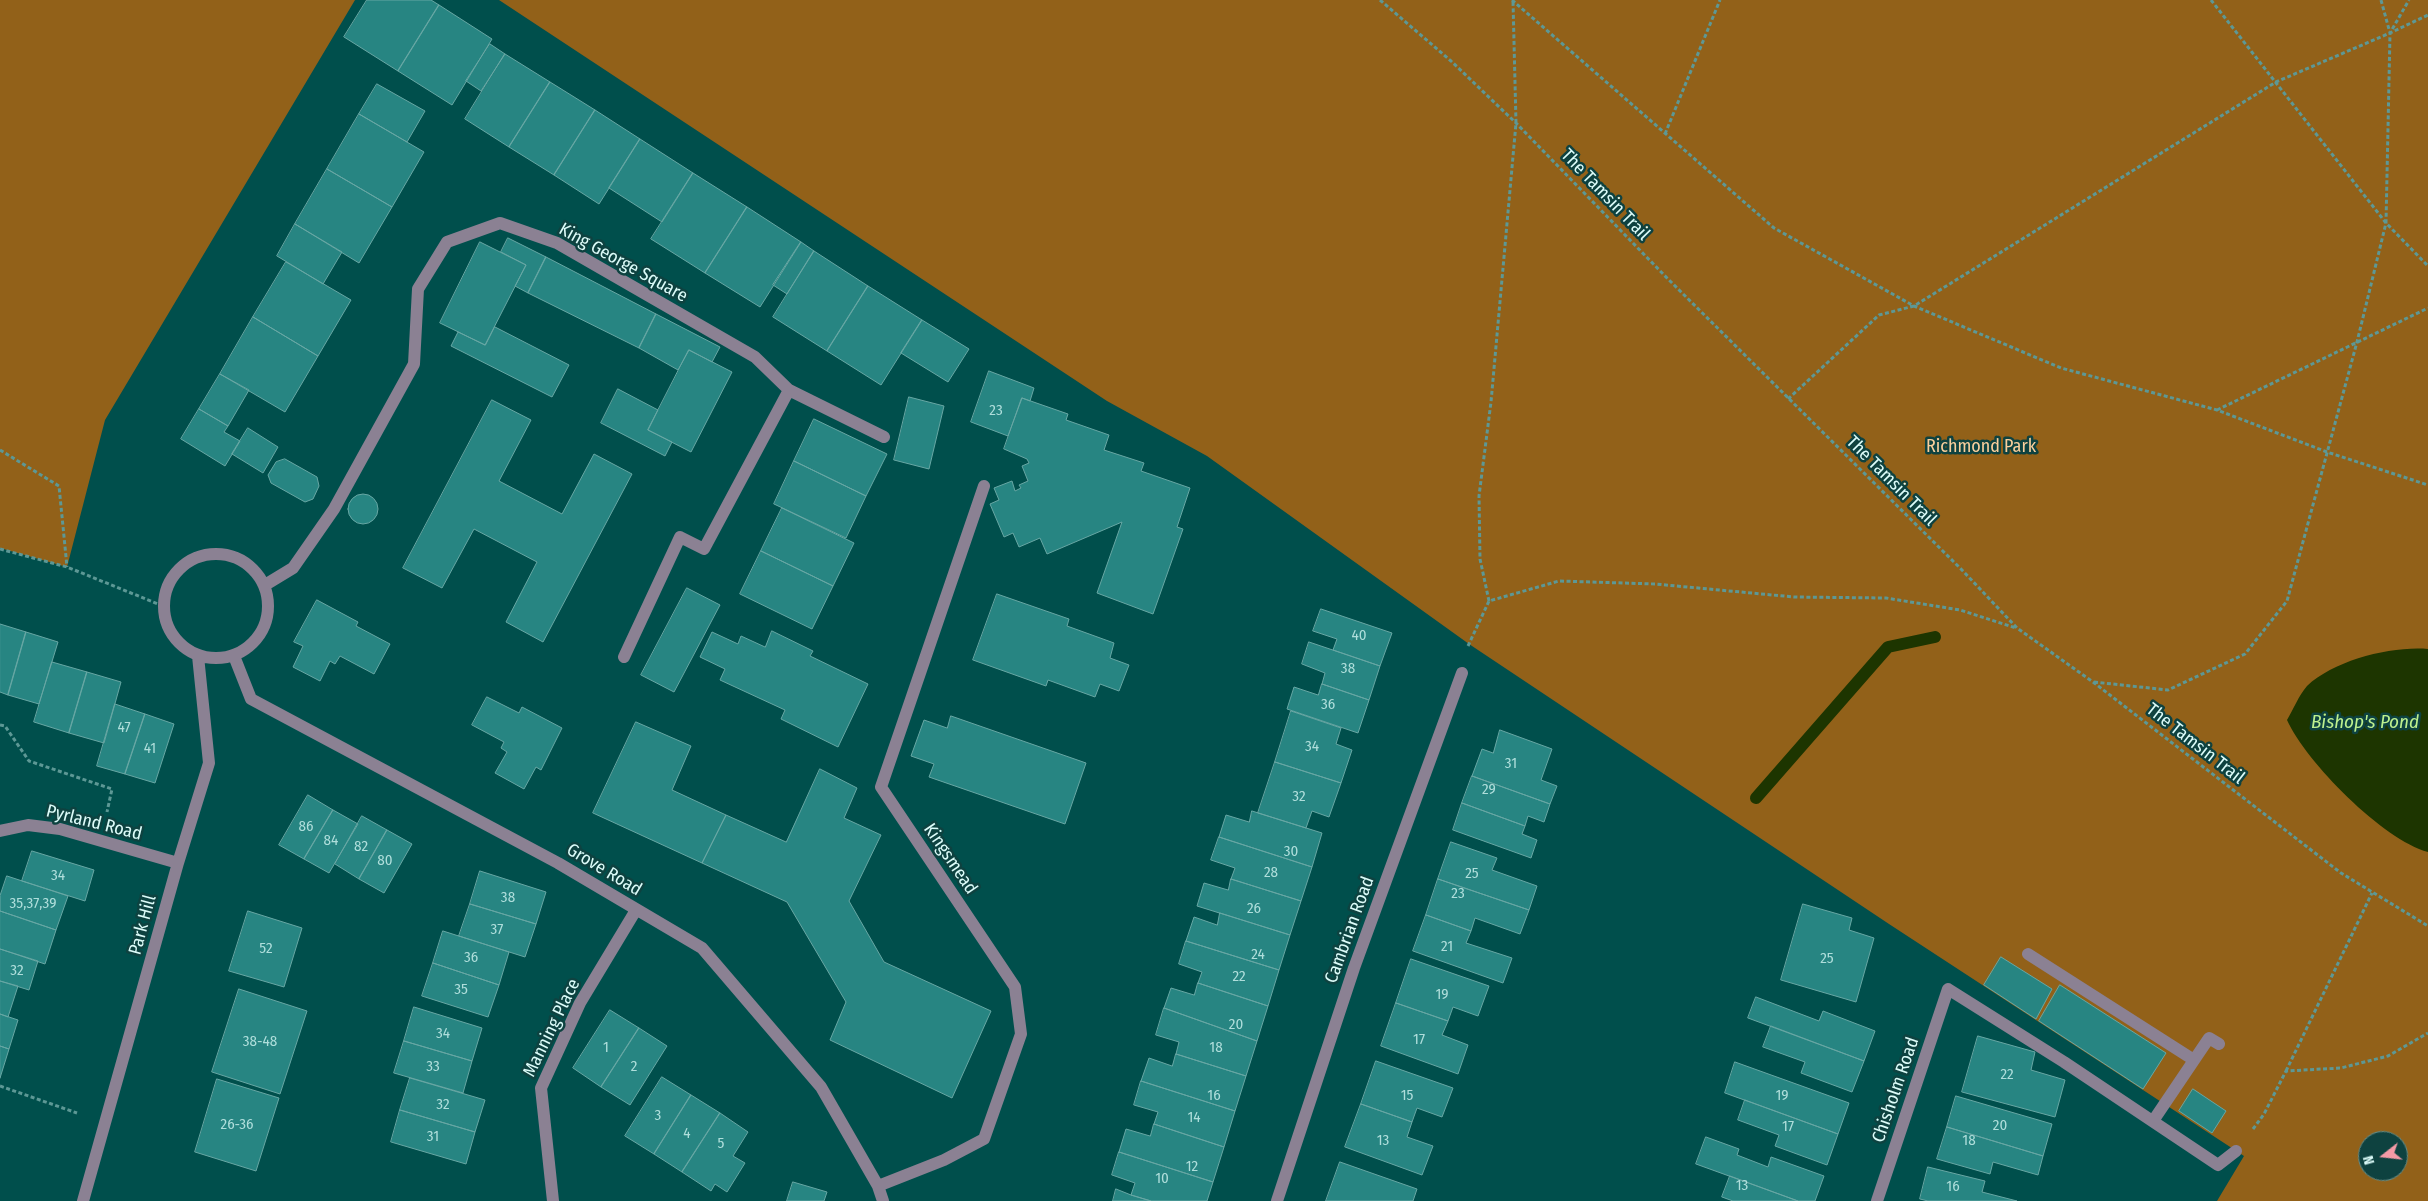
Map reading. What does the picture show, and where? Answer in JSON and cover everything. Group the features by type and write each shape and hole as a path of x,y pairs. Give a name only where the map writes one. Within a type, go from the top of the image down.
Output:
{"street":[{"name":"King George Square","path":"265,585 293,568 334,509 414,364 418,289 447,242 500,223 557,243 755,357 789,390 884,437"},
{"path":"624,657 680,537 704,549 789,390"},
{"name":"Kingsmead","path":"878,1186 944,1160 984,1139 1021,1034 1015,987 881,786 984,486"},
{"path":"206,554 232,555 248,564 265,585 268,611 264,629 253,644 234,656 216,659 198,656 186,650 173,637 165,620 163,606 168,582 180,567 190,560 206,554"},
{"name":"Park Hill","path":"83,1201 178,863 209,763 198,656"},
{"name":"Grove Road","path":"234,656 251,699 558,863 702,948 821,1087 878,1186 883,1201"},
{"name":"Cambrian Road","path":"1277,1201 1354,968 1462,673"},
{"name":"Pyrland Road","path":"0,831 28,825 60,829 178,863"},
{"name":"Manning Place","path":"553,1201 541,1088 580,1003 636,910"},
{"path":"2028,954 2194,1060"},
{"name":"Chisholm Road","path":"1877,1201 1948,989 2153,1121"},
{"path":"2218,1044 2209,1038 2153,1121 2218,1165 2236,1151"}],"path":[{"name":"The Tamsin Trail","path":"1380,0 1452,62 1516,123 1788,399 1962,570 2017,628 2093,682 2341,873 2428,926"},
{"path":"1462,673 1469,644 1489,601 1480,559 1479,496 1491,402 1516,123 1512,0"},
{"path":"1512,0 1774,228 1914,306 2061,368 2217,410 2327,452 2428,485"},
{"path":"1665,134 1720,0"},
{"path":"2211,0 2386,223 2428,266"},
{"path":"2093,682 2168,690 2245,654 2287,601 2357,342 2386,223 2390,33 2381,0"},
{"path":"2390,33 2408,0"},
{"path":"1788,399 1879,315 1914,306 2276,82 2428,15"},
{"path":"2217,410 2428,308"},
{"path":"0,450 59,486 68,567"},
{"path":"0,549 68,567 163,606"},
{"path":"1489,601 1559,581 1655,584 1794,597 1886,598 1960,610 2017,628"},
{"path":"0,725 5,726 29,761 112,789 99,840"},
{"path":"2236,1151 2264,1114 2372,893"},
{"path":"2286,1071 2341,1068 2388,1056 2428,1033"},
{"path":"0,1086 106,1123"}],"green space":[{"path":"0,0 355,0 105,420 67,567 0,548"},
{"name":"Richmond Park","path":"499,0 2428,0 2428,1201 2217,1201 2244,1156 1889,924 1469,644 1207,456 1107,401"}],"water":[{"name":"Bishop's Pond","path":"2428,649 2428,852 2410,845 2390,832 2348,797 2311,757 2287,720 2307,686 2333,669 2348,662 2381,653 2397,650"}],"building":[{"path":"367,0 431,0 439,5 398,71 344,37"},
{"path":"439,5 492,39 452,105 398,71"},
{"path":"490,44 505,54 481,91 466,81"},
{"path":"505,54 550,82 509,147 465,119"},
{"path":"550,82 595,110 554,175 509,147"},
{"path":"377,84 425,111 407,142 359,114"},
{"path":"595,110 640,139 599,204 554,175"},
{"path":"359,114 424,152 392,207 327,169"},
{"path":"640,139 693,173 662,222 609,188"},
{"path":"327,169 392,207 359,263 295,224"},
{"path":"693,173 747,207 705,273 651,239"},
{"path":"747,207 801,242 760,307 705,273"},
{"path":"295,224 342,252 323,284 277,256"},
{"path":"508,238 546,257 528,293 515,286 526,265 501,252"},
{"path":"480,242 526,265 485,345 440,323"},
{"path":"801,242 814,251 787,294 773,285"},
{"path":"814,251 868,286 827,351 773,317"},
{"path":"546,257 656,314 639,348 528,293"},
{"path":"286,262 351,300 318,356 253,317"},
{"path":"868,286 922,320 881,385 827,351"},
{"path":"656,314 720,347 712,362 689,350 678,370 639,348"},
{"path":"253,317 318,356 285,412 220,374"},
{"path":"922,320 969,349 948,382 901,353"},
{"path":"495,327 569,365 552,397 451,346 458,332 485,345"},
{"path":"689,350 732,372 691,452 648,430"},
{"path":"989,371 1034,388 1030,401 1022,398 1008,436 971,422"},
{"path":"220,374 249,390 228,426 199,409"},
{"path":"618,389 658,410 648,430 672,442 665,456 601,423"},
{"path":"909,397 944,406 929,469 894,460"},
{"path":"1022,398 1068,414 1066,420 1109,435 1104,450 1144,463 1141,471 1190,488 1177,527 1183,529 1153,614 1097,593 1122,522 1047,554 1040,538 1019,547 1013,533 1004,537 990,504 999,500 994,488 1012,481 1015,491 1021,488 1019,485 1028,481 1022,466 1029,463 1027,459 1004,449"},
{"path":"492,400 531,420 499,481 562,514 594,454 632,474 543,642 506,622 537,562 474,529 442,588 403,568"},
{"path":"199,409 228,426 224,432 240,441 225,466 181,439"},
{"path":"814,419 887,454 866,496 794,461"},
{"path":"248,428 278,447 263,473 232,454"},
{"path":"285,459 317,477 319,486 313,499 305,502 271,483 268,475 276,462"},
{"path":"794,461 866,496 846,538 774,504"},
{"path":"363,494 374,498 378,509 374,520 363,524 352,520 348,509 352,498"},
{"path":"782,508 854,543 833,586 761,551"},
{"path":"761,551 833,586 812,629 740,594"},
{"path":"687,588 720,605 674,692 641,675"},
{"path":"997,594 1069,619 1067,626 1114,643 1110,658 1129,665 1119,691 1100,684 1095,697 1048,680 1046,686 973,660"},
{"path":"317,600 358,622 356,626 390,644 374,674 340,656 335,664 330,661 320,681 293,667 303,646 294,642"},
{"path":"1321,609 1392,633 1380,666 1333,650 1337,639 1313,631"},
{"path":"0,624 26,632 8,695 0,692"},
{"path":"772,631 813,651 810,656 868,684 838,747 781,719 785,710 720,680 725,669 700,657 712,632 738,644 741,636 765,647"},
{"path":"26,632 58,642 39,704 8,695"},
{"path":"1309,642 1380,666 1369,700 1322,684 1325,673 1302,664"},
{"path":"52,662 87,672 69,733 34,722"},
{"path":"87,672 121,682 104,743 69,733"},
{"path":"1322,684 1369,700 1358,733 1287,709 1294,687 1318,695"},
{"path":"487,697 519,713 522,707 562,728 541,770 536,767 524,789 495,773 507,752 501,748 504,742 472,725"},
{"path":"115,704 145,714 125,774 97,766"},
{"path":"1291,711 1341,728 1336,744 1352,750 1341,783 1275,762"},
{"path":"145,714 174,724 155,783 125,774"},
{"path":"951,716 1086,763 1065,824 929,777 934,764 911,756 924,720 947,728"},
{"path":"636,722 691,746 672,790 726,815 702,863 593,813"},
{"path":"1500,730 1552,749 1541,780 1557,786 1550,804 1472,776 1482,749 1493,753"},
{"path":"1275,762 1341,783 1329,817 1312,811 1306,828 1258,813"},
{"path":"820,769 857,788 844,818 881,835 849,901 884,962 991,1011 952,1098 830,1040 846,1002 787,902 702,863 726,815 786,842"},
{"path":"1472,776 1550,804 1544,822 1528,816 1525,826 1462,803"},
{"path":"308,795 333,810 304,859 279,845"},
{"path":"1462,803 1525,826 1522,834 1537,840 1531,858 1453,830"},
{"path":"333,810 358,824 329,873 304,859"},
{"path":"1252,811 1322,833 1312,867 1219,837 1226,815 1249,822"},
{"path":"362,816 387,830 359,879 335,864"},
{"path":"387,830 412,844 384,893 359,879"},
{"path":"1219,837 1312,867 1301,901 1231,879 1235,868 1211,860"},
{"path":"1451,842 1497,858 1492,870 1537,886 1529,910 1438,879"},
{"path":"32,851 94,870 85,901 22,881"},
{"path":"480,871 546,892 536,924 470,904"},
{"path":"7,876 68,896 56,930 0,911 0,896"},
{"path":"1231,879 1301,901 1290,935 1197,906 1204,883 1228,890"},
{"path":"1438,879 1529,910 1520,934 1475,918 1471,931 1426,915"},
{"path":"470,904 536,924 525,957 459,936"},
{"path":"1803,904 1852,918 1849,930 1874,938 1856,1002 1781,980"},
{"path":"0,911 56,930 45,964 0,949"},
{"path":"248,911 302,928 284,987 229,971"},
{"path":"1220,913 1290,935 1279,970 1186,941 1194,917 1217,925"},
{"path":"1426,915 1471,931 1466,943 1512,958 1503,983 1413,951"},
{"path":"443,931 509,952 499,985 433,963"},
{"path":"1186,941 1279,970 1268,1006 1198,983 1202,972 1179,964"},
{"path":"0,949 38,961 29,990 0,981"},
{"path":"2001,957 2052,989 2036,1019 1984,985"},
{"path":"1411,959 1489,986 1478,1016 1453,1007 1448,1021 1396,1003"},
{"path":"433,963 499,985 488,1017 422,996"},
{"path":"0,981 18,986 8,1017 0,1014"},
{"path":"1198,983 1268,1006 1257,1041 1164,1008 1171,988 1194,995"},
{"path":"2060,985 2166,1053 2143,1089 2039,1021"},
{"path":"239,989 307,1011 280,1094 212,1072"},
{"path":"1756,997 1819,1021 1823,1011 1875,1031 1864,1061 1748,1018"},
{"path":"1396,1003 1448,1021 1442,1035 1468,1045 1458,1074 1381,1046"},
{"path":"414,1007 482,1028 472,1061 404,1041"},
{"path":"1164,1008 1257,1041 1246,1076 1176,1054 1179,1042 1156,1035"},
{"path":"610,1010 639,1028 601,1087 573,1068"},
{"path":"0,1014 18,1020 9,1049 0,1046"},
{"path":"1771,1026 1864,1061 1852,1092 1801,1073 1805,1062 1763,1047"},
{"path":"639,1028 667,1046 630,1105 601,1087"},
{"path":"1978,1036 2035,1052 2031,1070 2065,1080 2055,1117 1962,1092"},
{"path":"404,1041 472,1061 463,1093 394,1073"},
{"path":"0,1046 9,1049 0,1078"},
{"path":"1176,1054 1246,1076 1235,1111 1141,1081 1149,1058 1172,1066"},
{"path":"1376,1061 1453,1088 1442,1117 1417,1108 1412,1122 1361,1104"},
{"path":"1735,1062 1849,1103 1838,1134 1725,1093"},
{"path":"662,1077 691,1095 654,1154 625,1136"},
{"path":"410,1078 485,1100 475,1132 400,1110"},
{"path":"217,1079 279,1098 256,1171 195,1152"},
{"path":"1141,1081 1235,1111 1224,1147 1154,1124 1158,1112 1134,1105"},
{"path":"2193,1089 2226,1111 2212,1133 2179,1111"},
{"path":"691,1095 720,1113 682,1172 654,1154"},
{"path":"1956,1096 2052,1124 2043,1156 1947,1127"},
{"path":"1745,1100 1838,1134 1827,1165 1775,1146 1779,1135 1738,1120"},
{"path":"1361,1104 1412,1122 1407,1137 1433,1146 1422,1175 1345,1147"},
{"path":"400,1110 475,1132 466,1164 391,1142"},
{"path":"720,1113 748,1132 733,1156 745,1163 727,1192 715,1184 711,1191 682,1172"},
{"path":"1154,1124 1224,1147 1213,1182 1119,1152 1126,1129 1150,1136"},
{"path":"1947,1127 2043,1156 2038,1175 1993,1162 1990,1174 1937,1159"},
{"path":"1706,1137 1739,1149 1737,1155 1768,1167 1771,1157 1824,1176 1815,1201 1798,1201 1696,1164"},
{"path":"1119,1152 1213,1182 1207,1201 1151,1201 1131,1195 1135,1183 1112,1175"},
{"path":"1340,1162 1417,1189 1413,1201 1326,1201"},
{"path":"1928,1167 1985,1181 1982,1192 2017,1201 1928,1201 1920,1199"},
{"path":"1730,1176 1798,1201 1733,1201 1722,1197"},
{"path":"793,1182 827,1192 824,1201 787,1201"},
{"path":"1116,1189 1131,1195 1151,1201 1113,1201"}],"waterway":[{"path":"1756,798 1888,647 1935,637"}]}
